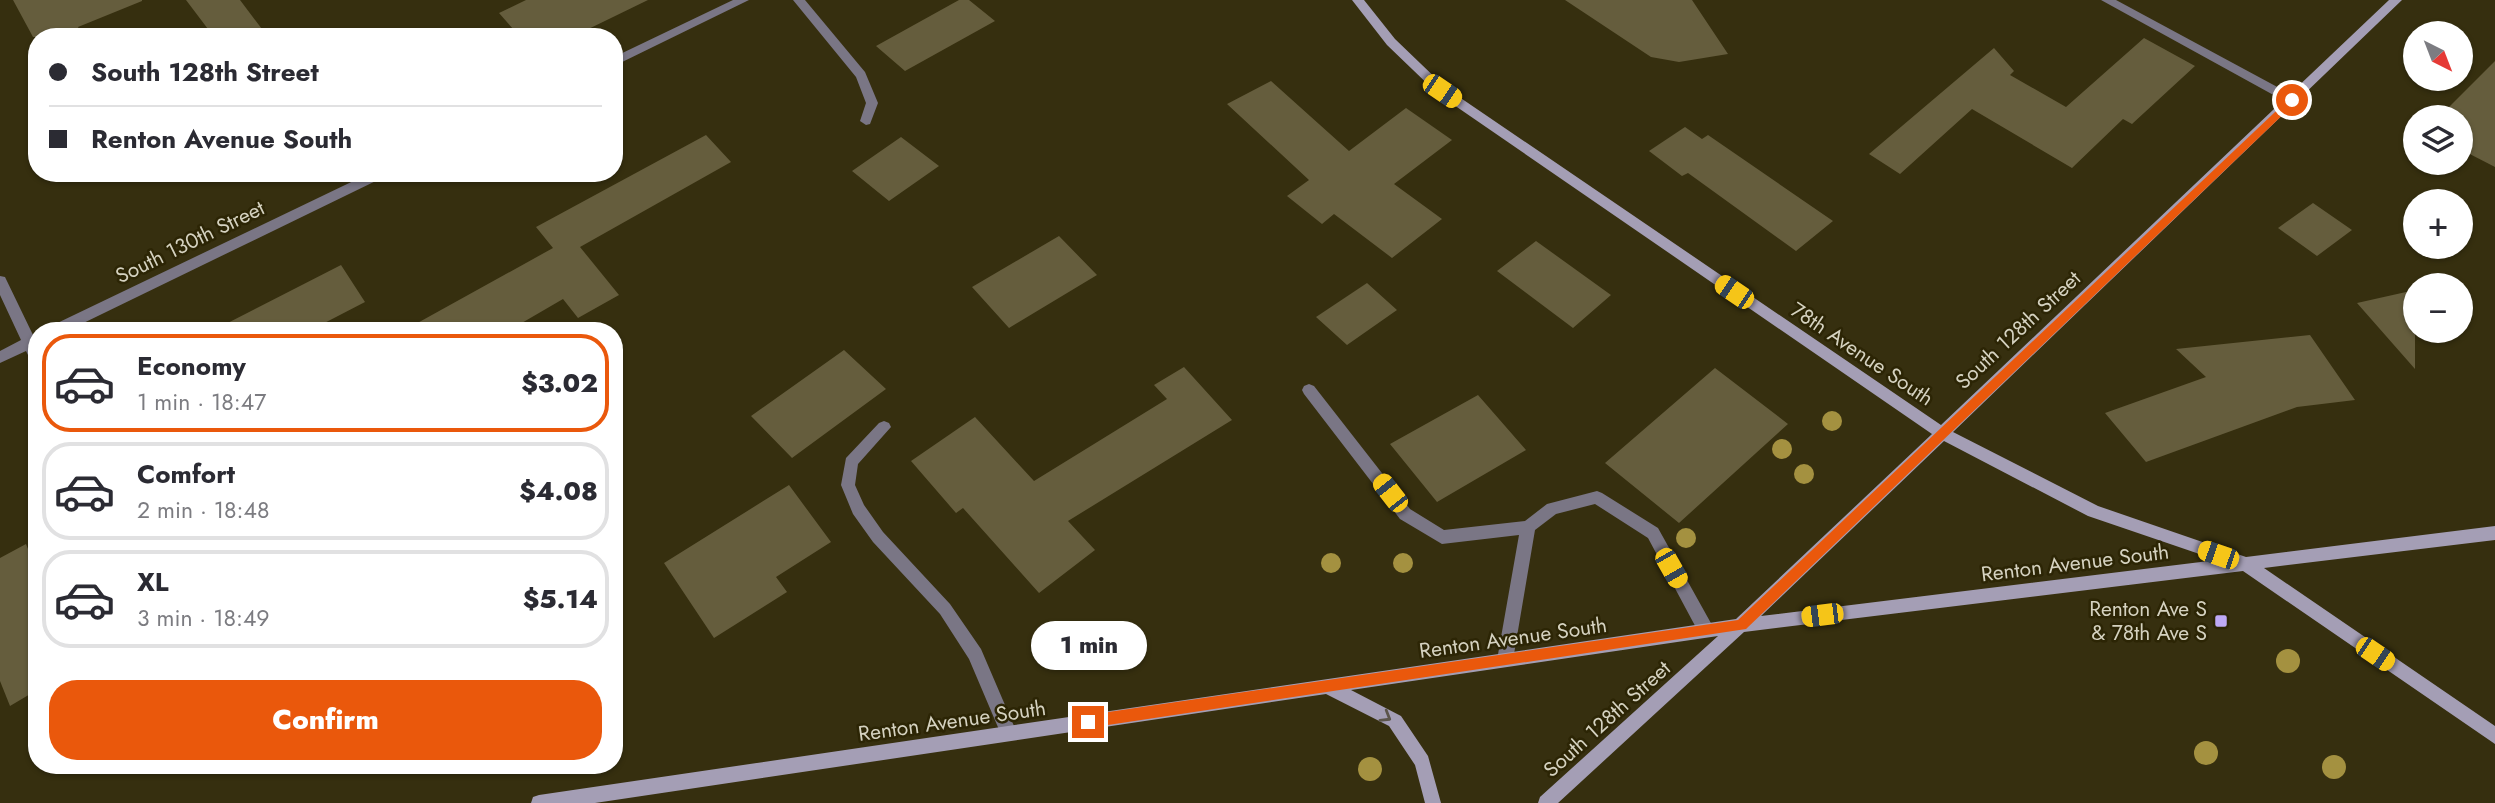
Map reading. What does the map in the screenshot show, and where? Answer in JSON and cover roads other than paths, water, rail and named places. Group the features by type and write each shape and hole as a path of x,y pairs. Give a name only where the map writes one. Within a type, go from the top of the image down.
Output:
{"street":[{"path":"623,58 743,0"},
{"path":"799,0 861,75 872,103 866,121"},
{"name":"78th Avenue South","path":"1358,0 1391,42 1442,91 1940,432 2093,511 2244,563 2495,736"},
{"path":"2106,0 2292,100"},
{"name":"South 128th Street","path":"1546,803 1741,625 1940,432 2396,0"},
{"name":"South 130th Street","path":"73,322 363,182"},
{"path":"0,281 28,332"},
{"path":"0,357 28,343"},
{"path":"1309,390 1405,514 1442,537 1528,527 1552,509 1597,497 1653,533 1706,630"},
{"path":"884,427 852,462 848,485 858,509 878,537 945,609 975,654 1009,733"},
{"path":"1505,660 1528,527"},
{"name":"Renton Avenue South","path":"539,803 1741,625 2495,533"},
{"path":"1326,686 1395,721 1422,762 1433,803"}],"place":[{"name":"Renton Ave S & 78th Ave S","path":"2221,621"}]}
